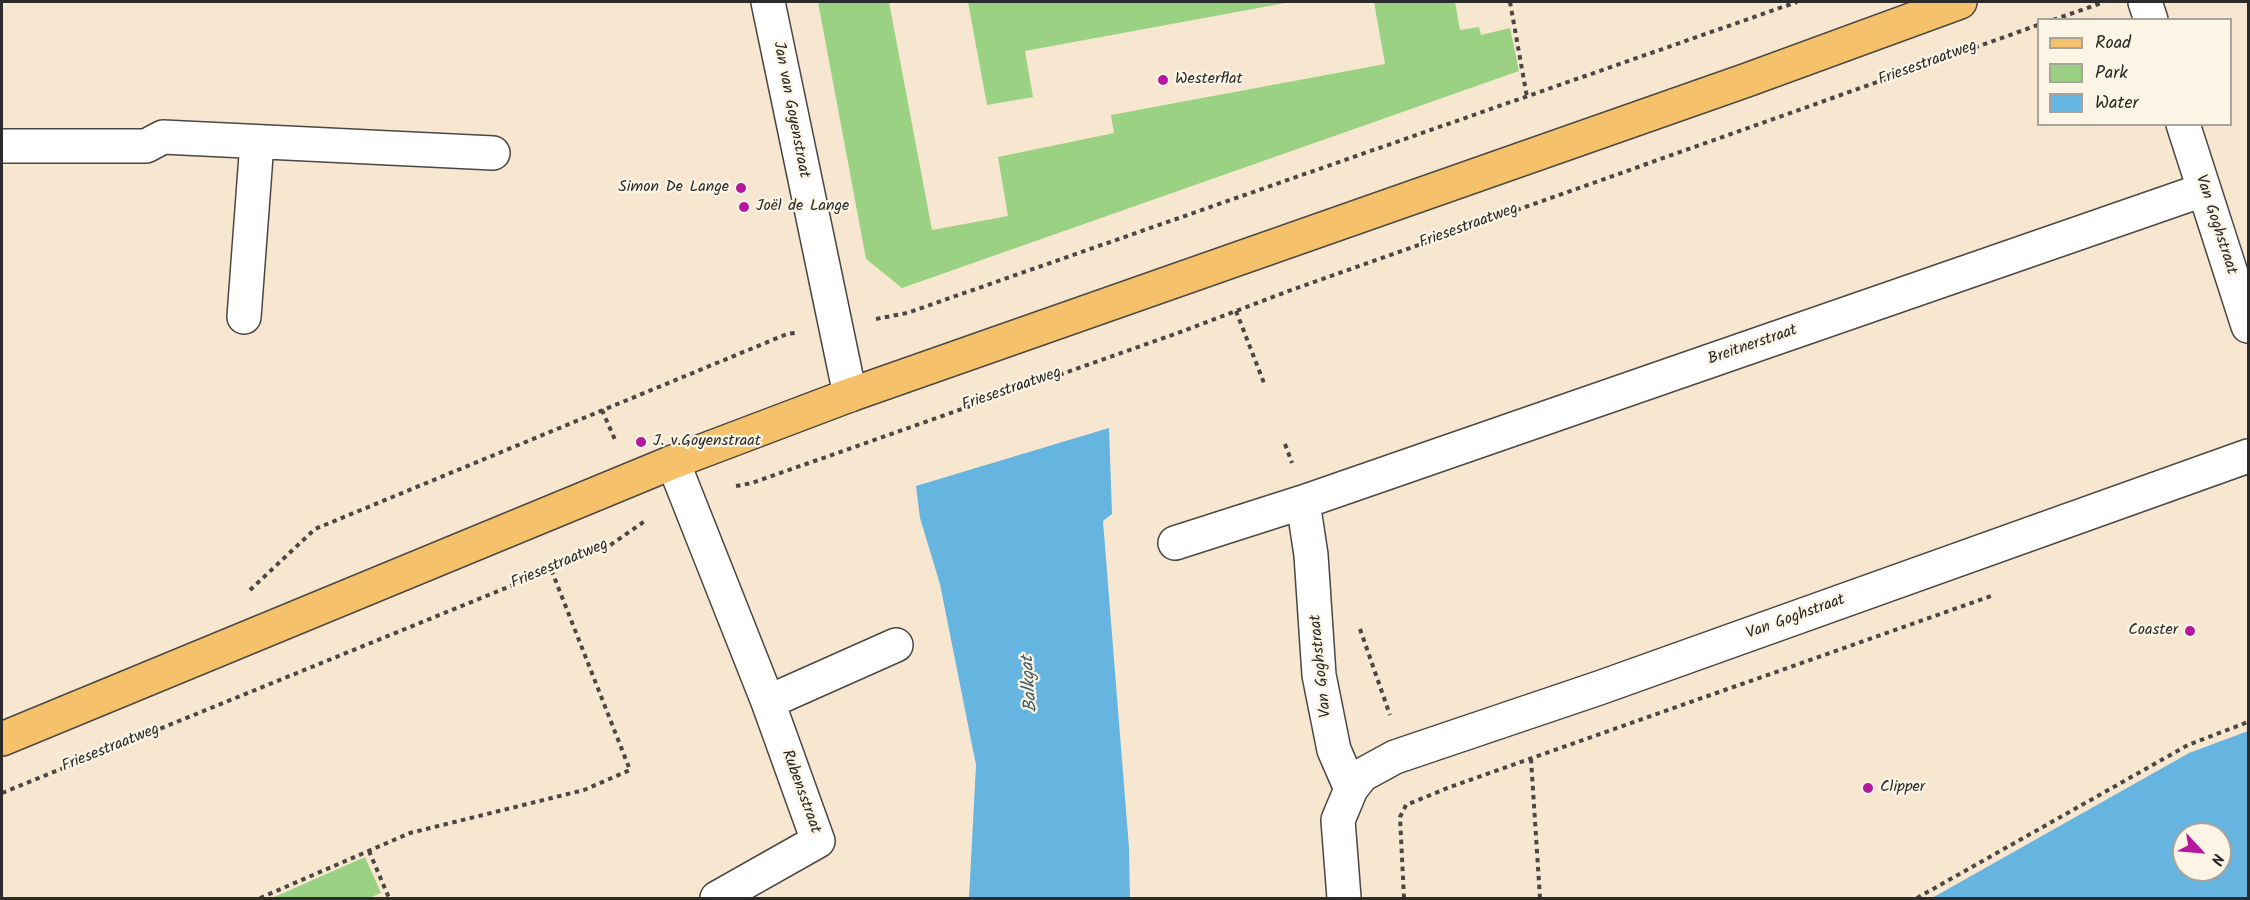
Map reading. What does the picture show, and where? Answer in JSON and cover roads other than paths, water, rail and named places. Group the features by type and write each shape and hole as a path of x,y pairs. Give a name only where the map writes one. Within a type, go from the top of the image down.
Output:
{"main road":[{"path":"2,739 673,462 850,395 1735,84 1960,2"}],"street":[{"name":"Jan van Goyenstraat","path":"768,2 850,395"},
{"path":"2145,2 2150,18"},
{"name":"Van Goghstraat","path":"2184,126 2248,326"},
{"path":"2,146 146,146 163,137 493,153"},
{"path":"244,317 257,142"},
{"name":"Breitnerstraat","path":"1175,543 1304,502 2203,190"},
{"name":"Van Goghstraat","path":"1344,898 1338,820 1352,789 1362,775 1395,757 1610,684 2248,456"},
{"name":"Rubensstraat","path":"673,462 690,500 768,702 818,841 717,898"},
{"name":"Van Goghstraat","path":"1304,502 1312,565 1319,675 1334,750 1352,789"},
{"path":"768,702 896,645"}],"water":[{"name":"Balkgat","path":"1109,428 1112,514 1103,521 1129,848 1130,898 969,898 976,765 940,584 920,518 916,486"},
{"path":"2248,731 2248,898 1932,898 2189,753"}],"place":[{"name":"Westerflat","path":"1163,80"},
{"name":"Simon De Lange","path":"741,188"},
{"name":"Joël de Lange","path":"744,207"},
{"name":"J. v.Goyenstraat","path":"641,442"},
{"name":"Coaster","path":"2190,631"},
{"name":"Clipper","path":"1868,788"}]}
